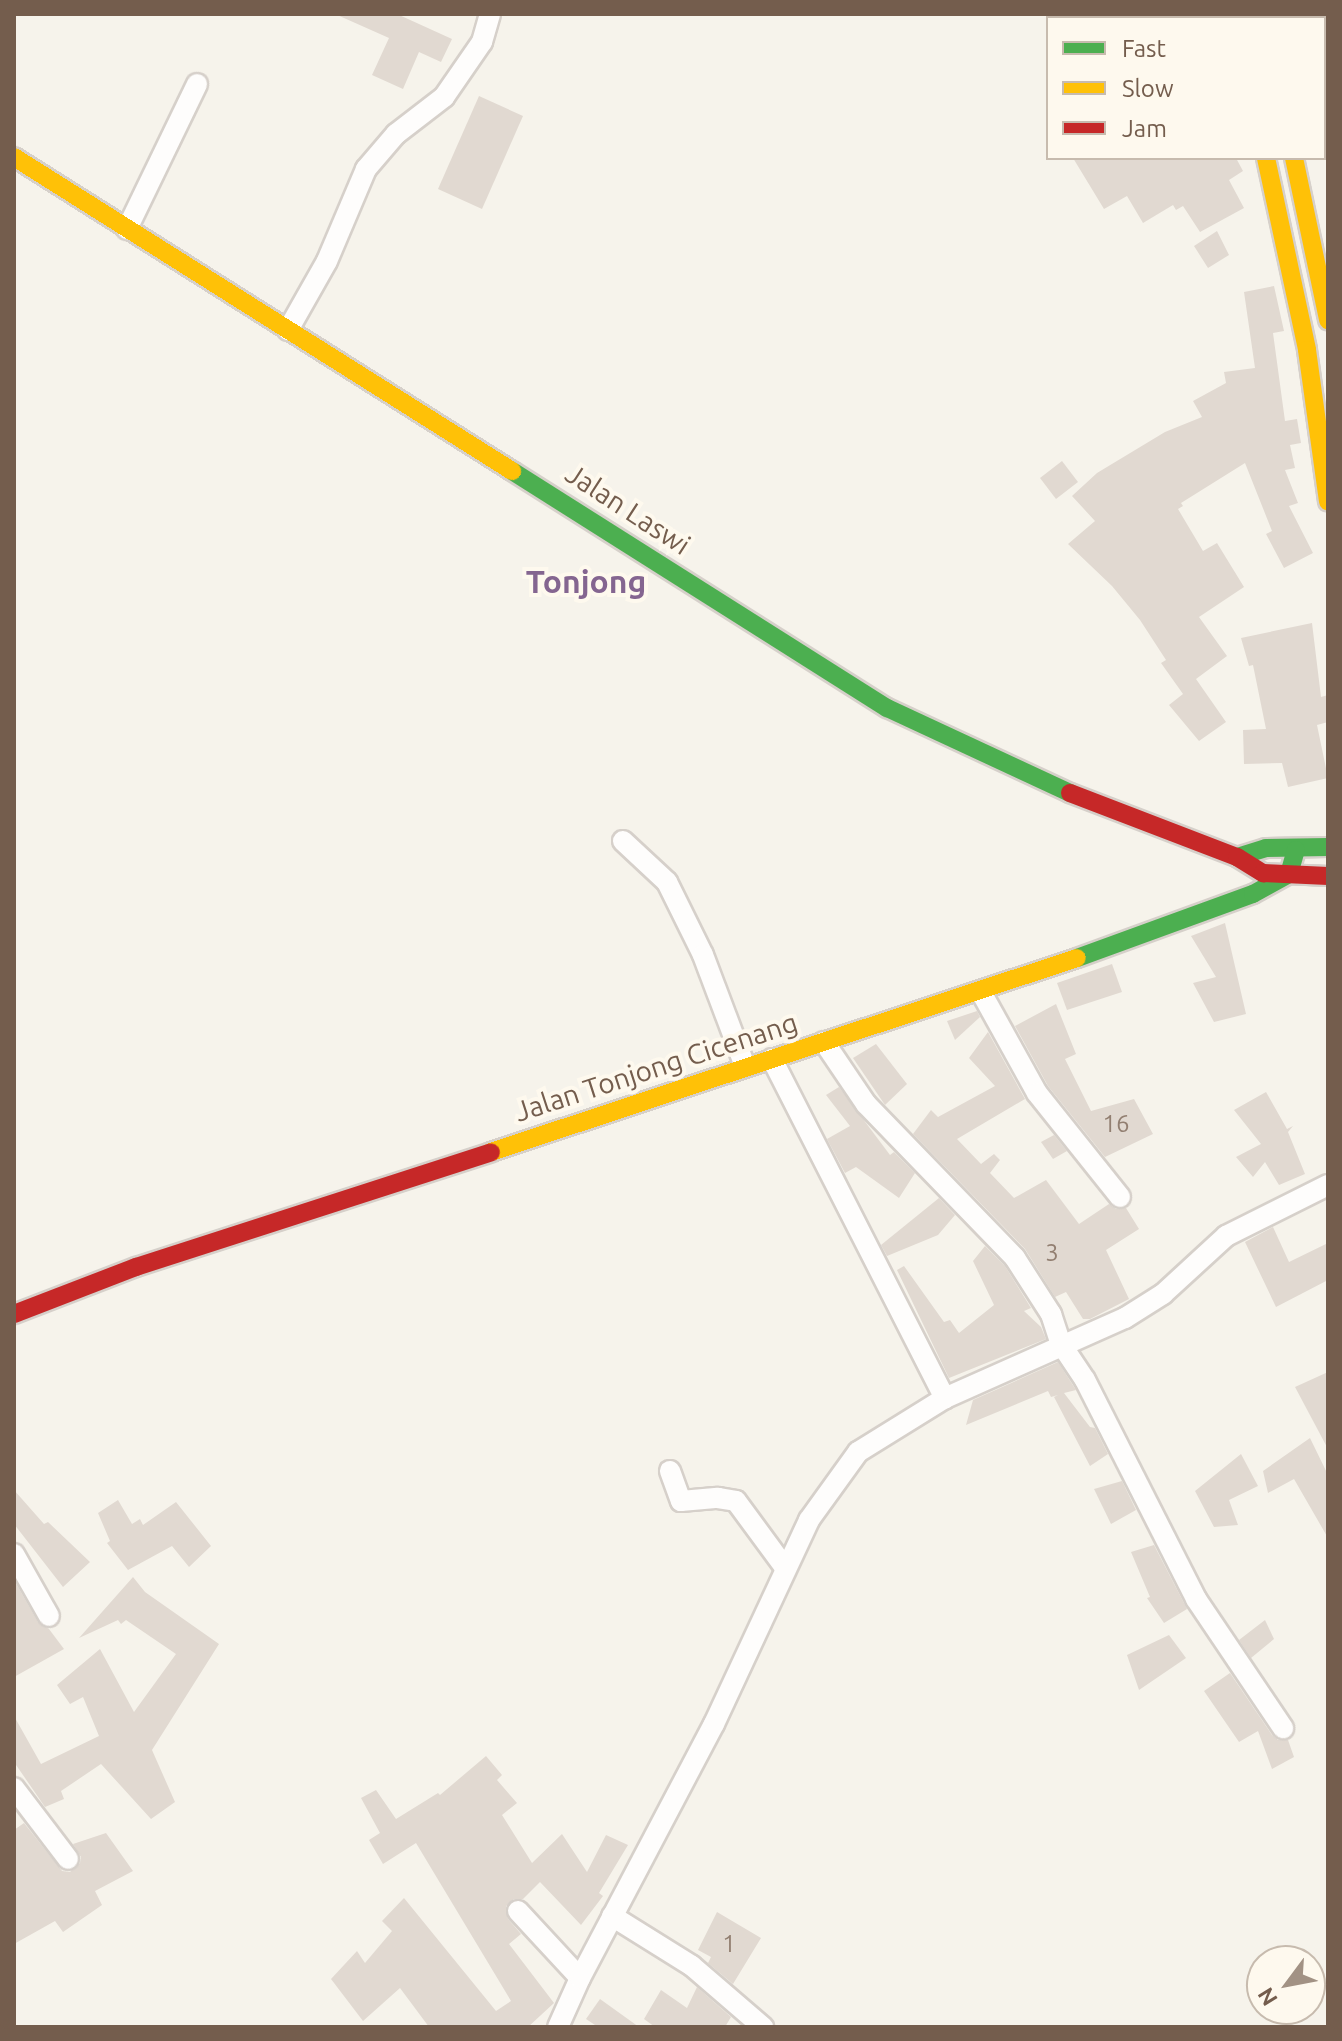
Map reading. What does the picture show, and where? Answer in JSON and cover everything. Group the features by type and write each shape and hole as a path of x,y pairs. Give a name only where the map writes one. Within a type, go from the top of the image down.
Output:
{"main road":[{"name":"Jalan Laswi","path":"14,157 543,488 887,708 1046,784 1237,857 1263,873 1328,876"},
{"path":"1266,160 1307,350 1328,502"},
{"path":"1294,160 1328,320"},
{"path":"1237,857 1266,848 1296,850 1328,847"},
{"path":"1289,874 1296,850"},
{"name":"Jalan Tonjong Cicenang","path":"14,1314 136,1267 745,1066 981,992 1188,919 1253,894 1289,874"}],"street":[{"path":"288,330 327,261 366,169 396,134 444,97 482,42 490,14"},
{"path":"127,229 197,84"},
{"path":"623,841 667,882 703,955 745,1066"},
{"path":"981,992 1037,1093 1120,1197"},
{"path":"824,1042 866,1104 1015,1258 1051,1314 1061,1344 1085,1380 1196,1599 1283,1728"},
{"path":"772,1059 945,1398"},
{"path":"558,2027 580,1978 714,1724 809,1520 858,1452 945,1398 1125,1318 1163,1294 1226,1236 1328,1185"},
{"path":"670,1471 681,1501 718,1498 736,1501 786,1569"},
{"path":"14,1554 49,1616"},
{"path":"14,1788 68,1859"},
{"path":"518,1911 580,1978"},
{"path":"612,1916 692,1966 763,2027"}],"building":[{"path":"335,14 397,14 452,39 441,62 419,52 403,89 372,75 389,38"},
{"path":"479,96 523,116 482,209 438,189"},
{"path":"1074,160 1237,160 1243,171 1229,180 1244,208 1200,232 1183,206 1176,210 1173,205 1143,223 1127,196 1104,209"},
{"path":"1217,231 1229,255 1208,268 1194,246"},
{"path":"1274,286 1284,331 1273,333 1285,421 1297,419 1301,443 1290,445 1295,468 1285,470 1298,503 1289,506 1313,553 1284,568 1266,534 1272,531 1245,463 1181,503 1183,506 1178,509 1203,551 1217,543 1244,587 1199,617 1227,656 1196,679 1226,722 1199,741 1169,705 1183,694 1161,663 1166,660 1140,620 1112,586 1068,544 1095,521 1072,496 1097,473 1165,432 1202,417 1193,401 1226,383 1224,372 1255,368 1244,292"},
{"path":"1062,461 1078,482 1056,499 1040,478"},
{"path":"1312,623 1321,697 1328,695 1328,722 1317,725 1328,778 1288,787 1282,763 1244,764 1243,730 1266,729 1253,665 1249,666 1241,638"},
{"path":"1225,923 1246,1014 1214,1022 1193,983 1216,977 1191,936"},
{"path":"1112,964 1122,992 1067,1010 1057,983"},
{"path":"1056,1004 1076,1054 1065,1059 1091,1111 1134,1099 1153,1134 1105,1157 1048,1086 1015,1026"},
{"path":"977,1011 980,1017 955,1040 947,1021"},
{"path":"988,1032 1025,1099 957,1139 981,1164 994,1154 1000,1160 990,1173 1014,1198 1046,1180 1079,1224 1109,1204 1116,1209 1126,1208 1139,1229 1106,1250 1129,1299 1090,1319 1083,1319 1066,1292 1055,1297 1025,1249 913,1134 931,1110 938,1117 995,1086 969,1058"},
{"path":"876,1044 907,1084 885,1105 853,1058"},
{"path":"839,1087 890,1155 894,1152 915,1173 899,1198 856,1167 845,1173 827,1139 850,1126 826,1095"},
{"path":"1266,1092 1287,1129 1293,1126 1288,1132 1305,1174 1279,1185 1265,1162 1253,1177 1236,1157 1261,1144 1234,1110"},
{"path":"1054,1135 1067,1151 1053,1159 1041,1142"},
{"path":"939,1198 955,1215 938,1235 887,1256 881,1245"},
{"path":"1273,1227 1289,1262 1328,1243 1328,1280 1276,1307 1245,1242"},
{"path":"985,1246 1005,1266 1031,1308 1024,1311 1041,1327 1046,1339 949,1378 897,1270 904,1266 944,1322 950,1320 959,1333 994,1305 973,1261"},
{"path":"1058,1362 1076,1390 1064,1393 1090,1427 1095,1428 1108,1454 1090,1466 1054,1397 1058,1395 1051,1397 1048,1391 966,1425 973,1400"},
{"path":"1328,1372 1328,1449 1295,1387"},
{"path":"1310,1438 1328,1475 1328,1538 1294,1479 1268,1493 1263,1471"},
{"path":"1241,1454 1258,1486 1229,1500 1238,1525 1214,1527 1195,1491"},
{"path":"1122,1481 1136,1510 1111,1524 1094,1489"},
{"path":"14,1490 44,1524 48,1522 90,1562 63,1587 14,1524"},
{"path":"118,1500 132,1524 140,1519 143,1525 176,1502 211,1546 189,1567 172,1546 128,1570 107,1543 110,1541 98,1513"},
{"path":"1154,1545 1187,1609 1164,1623 1147,1598 1150,1597 1131,1552"},
{"path":"133,1577 145,1592 219,1644 152,1750 175,1802 151,1819 101,1764 61,1791 64,1799 45,1807 14,1762 14,1716 41,1764 99,1736 83,1697 70,1704 57,1685 100,1649 134,1712 176,1654 126,1620 121,1624 118,1620 79,1638"},
{"path":"14,1580 38,1622 49,1629 64,1649 14,1677"},
{"path":"1265,1620 1274,1639 1251,1658 1239,1640"},
{"path":"1169,1635 1186,1658 1139,1690 1127,1655"},
{"path":"1230,1673 1272,1735 1278,1740 1288,1740 1294,1757 1272,1769 1258,1731 1239,1742 1204,1691"},
{"path":"486,1756 502,1775 497,1780 517,1803 502,1815 532,1863 562,1834 587,1872 606,1835 628,1845 599,1893 603,1896 581,1925 540,1882 523,1899 514,1899 506,1906 508,1919 521,1934 509,1944 554,2003 528,2027 429,2027 400,1988 363,2021 331,1979 357,1951 365,1963 392,1931 382,1921 404,1898 496,2011 511,2001 416,1843 383,1864 369,1840 380,1833 361,1798 376,1790 396,1819 438,1793 440,1795"},
{"path":"24,1823 62,1871 70,1872 80,1863 81,1857 73,1844 106,1833 133,1871 95,1891 102,1905 63,1932 55,1921 14,1944 14,1830"},
{"path":"717,1912 761,1938 733,1984 708,1963 711,1957 698,1950"},
{"path":"697,1987 731,2017 725,2027 655,2027 644,2019 661,1990 687,2008"},
{"path":"600,1999 639,2027 598,2027 586,2019"}],"traffic: fast":[{"path":"512,471 887,708 1070,793"},
{"path":"1237,857 1266,848 1328,847"},
{"path":"1077,958 1253,894 1289,874 1296,850"}],"traffic: slow":[{"path":"14,157 512,471"},
{"path":"1266,160 1307,350 1328,502"},
{"path":"1294,160 1328,320"},
{"path":"491,1152 1077,958"}],"traffic: jam":[{"path":"1070,793 1237,857 1263,873 1328,876"},
{"path":"14,1314 136,1267 491,1152"}],"district":[{"name":"Tonjong","path":"586,581"}]}
